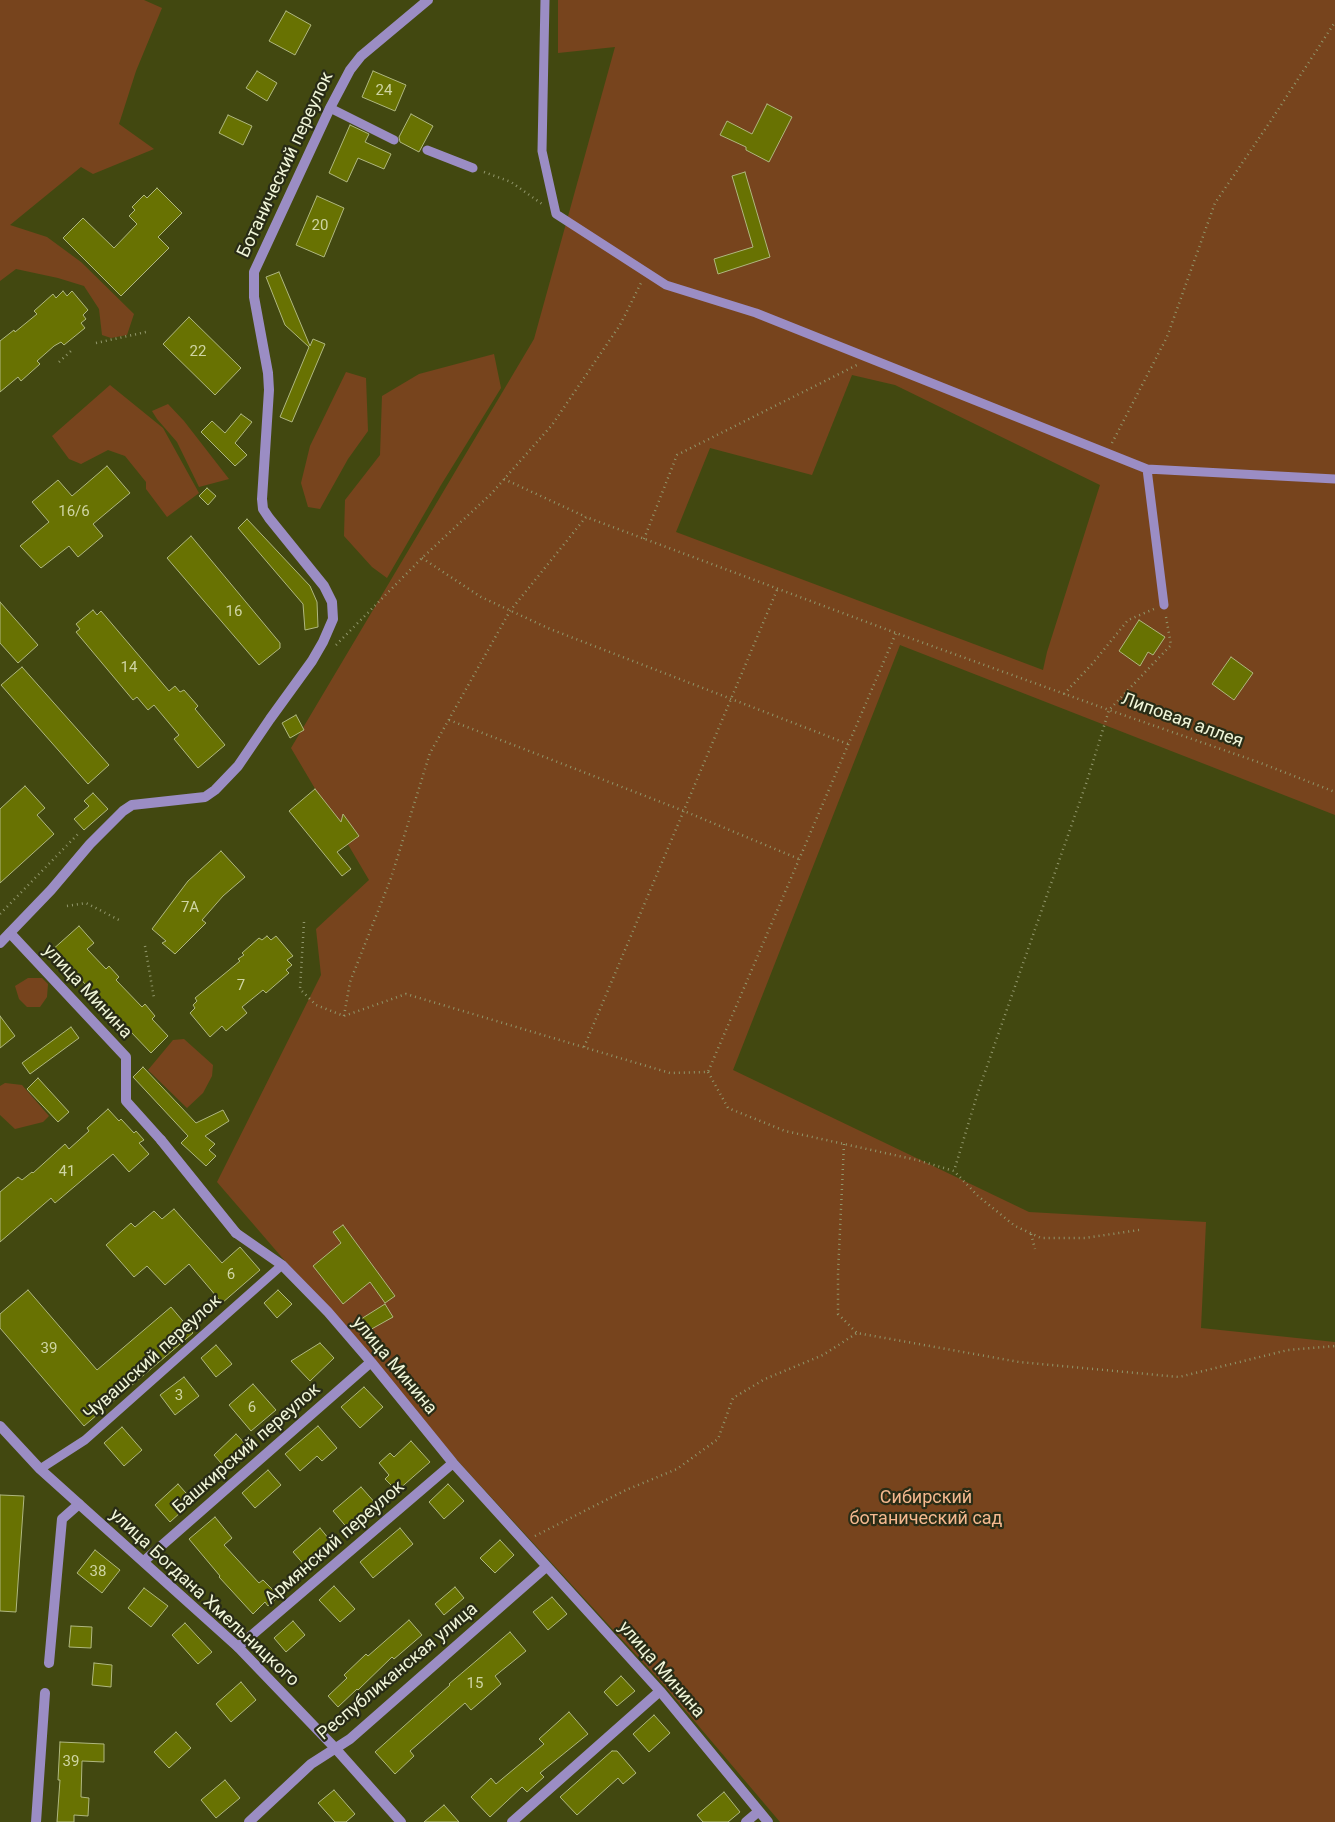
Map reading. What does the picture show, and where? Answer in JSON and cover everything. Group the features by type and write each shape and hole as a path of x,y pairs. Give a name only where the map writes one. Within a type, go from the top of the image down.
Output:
{"street":[{"name":"Ботанический переулок","path":"0,943 51,890 90,844 123,811 132,805 205,797 215,790 238,766 312,661 334,619 332,602 324,586 263,509 262,499 269,390 268,373 254,297 254,272 330,108 350,70 361,56 428,0"},
{"name":"улица Минина","path":"10,933 126,1057 126,1102 161,1140 236,1233 282,1264 328,1312 453,1463 660,1691 768,1822"},
{"name":"Башкирский переулок","path":"144,1562 370,1362"},
{"name":"улица Богдана Хмельницкого","path":"0,1426 40,1470 238,1648 335,1748 401,1822"},
{"name":"Армянский переулок","path":"238,1648 453,1463"},
{"path":"49,1663 62,1519 79,1504"},
{"name":"Республиканская улица","path":"248,1822 311,1764 350,1739 546,1566"},
{"path":"512,1822 660,1691"},
{"path":"36,1822 45,1693"},
{"path":"746,1822 759,1811"}],"lane":[{"path":"545,0 542,151 556,214 666,285 756,313 1147,469 1335,479"},
{"path":"330,108 394,140"},
{"path":"428,150 473,168"},
{"path":"1147,469 1164,605"},
{"name":"Чувашский переулок","path":"40,1470 85,1440 282,1264"}],"path":[{"path":"1106,453 1167,337 1215,203 1335,22"},
{"path":"473,168 511,182 556,214"},
{"path":"334,646 422,558 491,494 552,425 620,325 646,272"},
{"path":"96,343 146,332"},
{"path":"60,362 71,351"},
{"path":"644,539 677,455 870,359"},
{"path":"504,479 586,517 777,590 1109,710 1087,781 978,1092 954,1171"},
{"path":"344,1016 350,982 391,878 430,752 510,611 586,517"},
{"path":"422,558 481,597 550,629 848,744"},
{"path":"584,1047 777,590"},
{"path":"1064,694 1093,663 1128,620 1164,605"},
{"name":"Липовая аллея","path":"1164,605 1171,645 1109,710 1258,762 1335,792"},
{"path":"708,1072 896,634"},
{"path":"448,720 684,811 799,859"},
{"path":"0,914 79,833"},
{"path":"67,906 86,903 121,921"},
{"path":"304,922 300,989 316,1005 344,1016 406,994 670,1073 708,1072"},
{"path":"145,946 154,998"},
{"path":"708,1072 728,1108 785,1131 954,1171 985,1202 1015,1226 1041,1238 1085,1238 1139,1230"},
{"path":"844,1144 838,1314 857,1333 1019,1362 1179,1376 1288,1350 1335,1346"},
{"path":"1031,1234 1034,1250"},
{"path":"525,1543 544,1530 618,1494 677,1469 718,1439 734,1398 765,1379 823,1355 857,1333"}],"green space":[{"path":"0,0 144,0 162,8 136,71 119,124 154,149 93,174 81,167 10,225 47,237 81,262 134,314 127,335 111,338 102,335 99,309 84,286 16,269 0,281"},
{"name":"Сибирский ботанический сад","path":"558,0 1335,0 1335,815 900,645 733,1070 1029,1212 1206,1222 1201,1328 1335,1342 1335,1822 780,1822 663,1684 457,1460 331,1309 285,1261 217,1182 321,975 316,929 369,880 291,748 534,339 615,47 558,53","holes":["852,375 895,385 1100,485 1043,670 676,532 710,448 812,475"]},
{"path":"494,354 501,388 441,485 387,578 372,567 344,536 345,500 380,455 382,396 419,374"},
{"path":"346,372 366,378 368,431 348,459 320,509 308,507 301,483 310,446"},
{"path":"110,385 163,428 199,493 167,517 146,489 146,482 125,456 108,450 81,464 69,459 52,436"},
{"path":"168,404 184,421 229,479 199,487 177,442 152,411"},
{"path":"28,978 42,978 48,984 47,997 40,1007 27,1007 19,999 15,986"},
{"path":"184,1039 213,1065 212,1076 203,1093 187,1108 148,1070 173,1040"},
{"path":"5,1083 22,1085 49,1116 43,1122 15,1129 0,1115 0,1086"}],"building":[{"path":"286,11 311,25 295,55 269,41"},
{"path":"257,71 277,83 267,101 246,88"},
{"path":"373,71 406,85 395,111 362,97"},
{"path":"767,104 792,117 769,162 746,150 746,147 720,135 727,121 752,134"},
{"path":"411,114 433,126 419,152 400,142 399,137"},
{"path":"228,115 252,126 243,145 219,133"},
{"path":"350,125 369,134 365,142 391,154 384,169 358,158 347,182 329,173"},
{"path":"745,172 770,257 718,274 714,259 753,247 732,176"},
{"path":"157,188 182,213 158,237 169,248 121,296 63,238 83,218 114,248 137,224 129,216 135,210 132,207 144,195 147,198"},
{"path":"317,196 344,208 324,257 296,245"},
{"path":"279,272 310,346 313,339 325,344 292,422 280,417 309,347 285,325 266,277"},
{"path":"63,291 67,296 72,291 88,310 83,315 86,319 81,323 85,328 64,345 61,342 54,346 37,361 40,364 21,381 18,377 0,392 0,341 14,330 15,332 37,314 34,311 53,294 56,298"},
{"path":"189,317 241,368 215,395 163,344"},
{"path":"241,414 252,422 235,443 247,455 235,466 201,432 212,421 225,433"},
{"path":"107,466 130,493 93,524 103,536 78,557 69,546 41,568 20,546 49,522 32,502 58,480 72,496"},
{"path":"207,488 216,496 208,505 199,496"},
{"path":"247,519 310,586 317,602 318,627 305,630 303,604 238,528"},
{"path":"191,536 280,643 280,648 259,665 167,558"},
{"path":"0,602 38,645 18,663 0,643"},
{"path":"93,610 97,615 101,611 169,691 175,686 180,692 184,690 198,706 195,709 225,745 198,768 174,739 179,735 154,705 148,710 137,697 133,700 76,632 80,629 76,624"},
{"path":"1139,620 1165,637 1153,655 1148,652 1140,666 1119,651"},
{"path":"1231,657 1253,673 1234,700 1212,684"},
{"path":"22,667 109,765 88,784 1,685"},
{"path":"296,715 304,730 290,738 282,723"},
{"path":"25,786 45,808 37,815 54,834 0,883 0,809"},
{"path":"315,789 341,822 343,814 359,836 337,852 351,869 342,876 289,811"},
{"path":"93,793 108,809 84,830 74,819 89,806 84,801"},
{"path":"221,851 245,877 223,896 202,920 206,923 175,954 162,943 166,941 152,929 188,881"},
{"path":"79,926 94,943 87,949 106,969 109,966 119,977 116,980 142,1007 145,1004 155,1016 152,1019 168,1036 151,1053 68,966 66,967 51,951"},
{"path":"267,936 271,940 276,936 293,956 287,960 292,965 286,970 289,973 266,993 263,990 242,1007 247,1013 226,1031 222,1026 210,1037 190,1013 195,1008 193,1005 197,1001 195,998 240,961 238,959 244,955 242,953 259,938 262,940"},
{"path":"0,1016 15,1036 0,1048"},
{"path":"71,1027 79,1038 30,1074 22,1063"},
{"path":"143,1067 196,1123 223,1110 229,1121 205,1136 215,1144 209,1150 216,1156 206,1166 181,1143 188,1136 133,1077"},
{"path":"38,1078 69,1112 58,1122 27,1089"},
{"path":"108,1109 134,1133 136,1131 144,1140 139,1143 149,1154 129,1172 113,1154 55,1203 51,1198 0,1242 0,1192 18,1177 22,1180 33,1173 65,1144 69,1149 89,1131 87,1128"},
{"path":"174,1209 222,1263 240,1247 260,1270 222,1303 189,1264 165,1285 147,1266 134,1277 106,1245 131,1223 135,1227 154,1211 162,1219"},
{"path":"343,1225 395,1296 385,1303 370,1282 343,1304 313,1266 341,1243 333,1232"},
{"path":"28,1290 97,1370 171,1307 193,1333 84,1426 0,1328 0,1314"},
{"path":"278,1290 292,1304 277,1318 264,1303"},
{"path":"385,1304 393,1317 368,1331 361,1319"},
{"path":"320,1343 334,1358 310,1381 291,1361"},
{"path":"216,1345 232,1364 216,1377 201,1358"},
{"path":"184,1377 199,1396 175,1415 160,1395"},
{"path":"253,1384 276,1410 251,1431 229,1405"},
{"path":"364,1387 383,1407 360,1428 341,1407"},
{"path":"318,1426 337,1448 322,1461 317,1456 300,1471 285,1454"},
{"path":"122,1427 142,1450 124,1466 104,1443"},
{"path":"236,1434 251,1450 228,1471 214,1455"},
{"path":"411,1441 430,1462 397,1491 385,1479 389,1475 379,1463 390,1453 394,1457"},
{"path":"268,1470 281,1485 255,1508 242,1493"},
{"path":"178,1484 193,1501 170,1522 155,1505"},
{"path":"448,1484 464,1501 444,1519 429,1502"},
{"path":"361,1487 377,1505 349,1530 333,1511"},
{"path":"0,1495 24,1496 16,1612 0,1611"},
{"path":"215,1517 232,1538 224,1545 259,1583 263,1580 279,1596 268,1606 265,1602 253,1614 219,1577 189,1539"},
{"path":"320,1528 333,1544 306,1567 293,1552"},
{"path":"400,1528 413,1544 373,1578 360,1562"},
{"path":"500,1540 514,1555 495,1573 480,1558"},
{"path":"95,1550 120,1570 102,1593 77,1573"},
{"path":"334,1586 355,1609 340,1622 319,1600"},
{"path":"455,1587 464,1598 444,1615 435,1604"},
{"path":"144,1588 168,1606 151,1627 128,1608"},
{"path":"552,1597 567,1614 548,1630 533,1612"},
{"path":"409,1620 422,1635 394,1659 392,1657 338,1707 328,1696 347,1678 344,1675 366,1654 368,1656"},
{"path":"293,1621 305,1635 286,1652 274,1638"},
{"path":"185,1623 212,1652 198,1664 172,1635"},
{"path":"71,1626 92,1627 91,1648 69,1647"},
{"path":"510,1632 526,1651 495,1676 501,1684 471,1710 465,1703 410,1751 414,1756 395,1774 375,1752 449,1684"},
{"path":"94,1663 112,1665 111,1687 92,1685"},
{"path":"621,1676 635,1691 617,1706 604,1692"},
{"path":"241,1682 256,1700 231,1722 216,1704"},
{"path":"569,1712 588,1734 540,1773 544,1777 527,1792 522,1787 490,1817 471,1797 491,1778 496,1784 544,1744 539,1739"},
{"path":"654,1715 670,1733 649,1752 633,1734"},
{"path":"176,1732 191,1748 169,1768 154,1752"},
{"path":"60,1742 104,1744 104,1762 82,1761 81,1797 89,1798 88,1816 74,1815 74,1822 57,1822"},
{"path":"612,1751 617,1751 636,1773 623,1784 618,1778 577,1815 560,1797"},
{"path":"225,1780 240,1798 216,1818 201,1800"},
{"path":"334,1790 355,1814 346,1822 335,1822 318,1803"},
{"path":"724,1792 740,1812 728,1822 703,1822 697,1815"},
{"path":"444,1805 459,1822 424,1822"}]}
